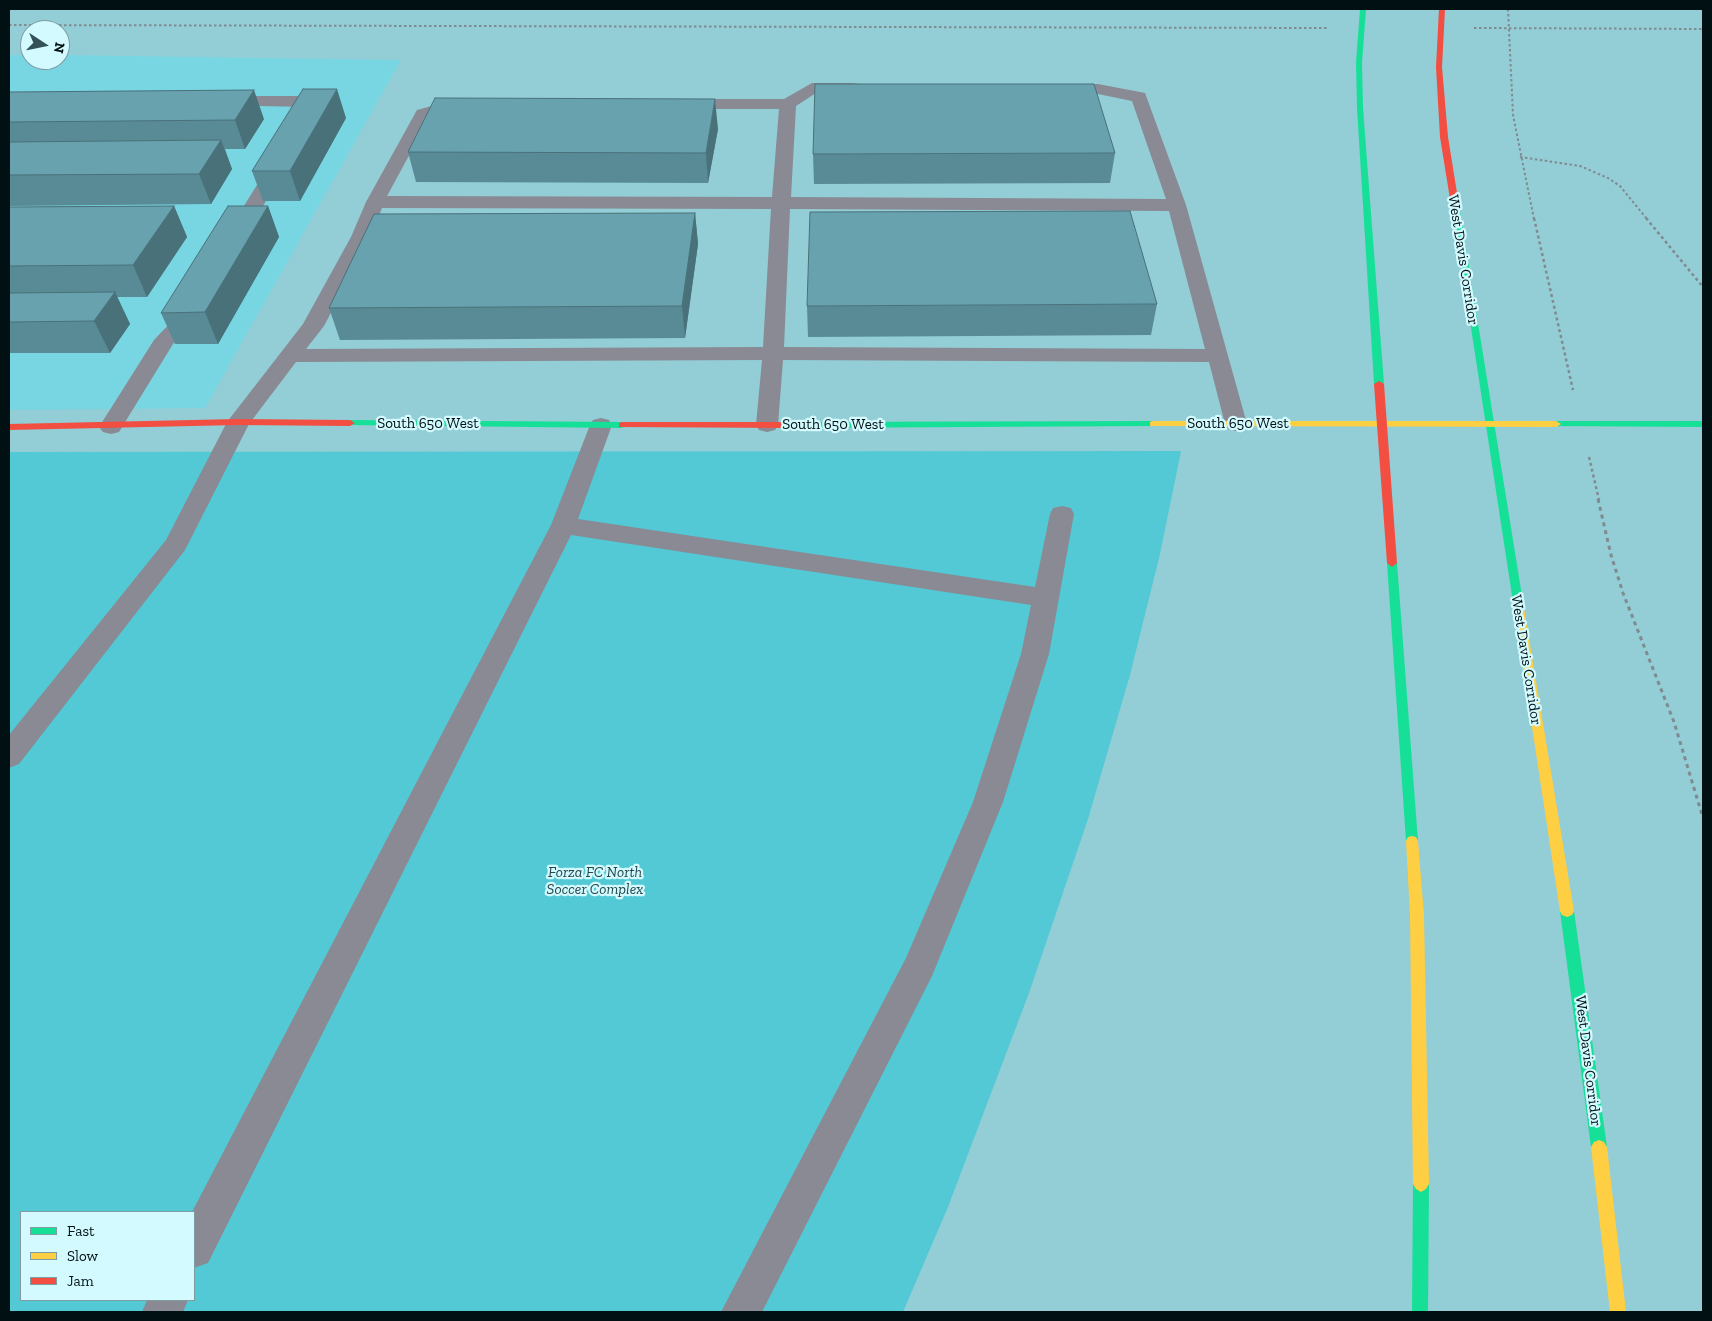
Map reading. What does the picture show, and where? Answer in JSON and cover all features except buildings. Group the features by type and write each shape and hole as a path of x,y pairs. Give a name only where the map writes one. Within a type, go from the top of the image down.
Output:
{"main road":[{"path":"1362,9 1359,63 1360,108 1417,916 1422,1121 1420,1312"},
{"name":"West Davis Corridor","path":"1442,9 1439,68 1444,137 1579,986 1594,1094 1618,1312"},
{"name":"South 650 West","path":"9,427 110,427 238,422 601,425 1703,424"}],"lane":[{"path":"661,104 788,104 812,88 871,88"},
{"path":"1039,89 1098,89 1139,97 1177,205 1216,356 1241,424"},
{"path":"204,101 301,101 316,105 300,130"},
{"path":"9,756 176,544 238,422 315,321 361,237 375,202 423,114 465,102 475,102"},
{"path":"767,425 788,104"},
{"path":"222,257 290,147"},
{"path":"375,202 1177,205"},
{"path":"110,427 165,340 180,325 201,291"},
{"path":"290,356 773,353 1216,356"},
{"path":"195,1247 563,525 601,425"},
{"path":"741,1312 813,1176 924,956 988,802 1035,654 1062,514"},
{"path":"563,525 1046,598"}],"path":[{"path":"1508,9 1513,114 1520,157 1574,395"},
{"path":"9,25 1295,28"},
{"path":"1530,28 1703,29"},
{"path":"1520,157 1580,166 1608,178 1620,186 1703,287"},
{"path":"1589,461 1611,555 1623,593 1674,722 1703,818"}],"shaded area":[{"path":"9,55 20,55 20,70 70,70 70,55 401,60 205,408 9,410"}],"green space":[{"name":"Forza FC North Soccer Complex","path":"1181,451 1160,554 1130,675 1088,819 1029,993 948,1207 903,1312 9,1312 9,452"}],"traffic: fast":[{"path":"1363,9 1359,63 1360,108 1379,384"},
{"path":"1454,199 1518,602"},
{"path":"350,423 622,425"},
{"path":"787,425 1153,424"},
{"path":"1556,424 1703,424"},
{"path":"1392,563 1412,841"},
{"path":"1567,911 1599,1147"},
{"path":"1420,1312 1421,1184"}],"traffic: slow":[{"path":"1153,424 1556,424"},
{"path":"1518,602 1567,911"},
{"path":"1412,841 1417,915 1421,1184"},
{"path":"1599,1147 1618,1312"}],"traffic: jam":[{"path":"1442,9 1439,67 1444,137 1454,199"},
{"path":"1379,384 1392,563"},
{"path":"9,427 238,422 350,423"},
{"path":"622,425 787,425"}]}
